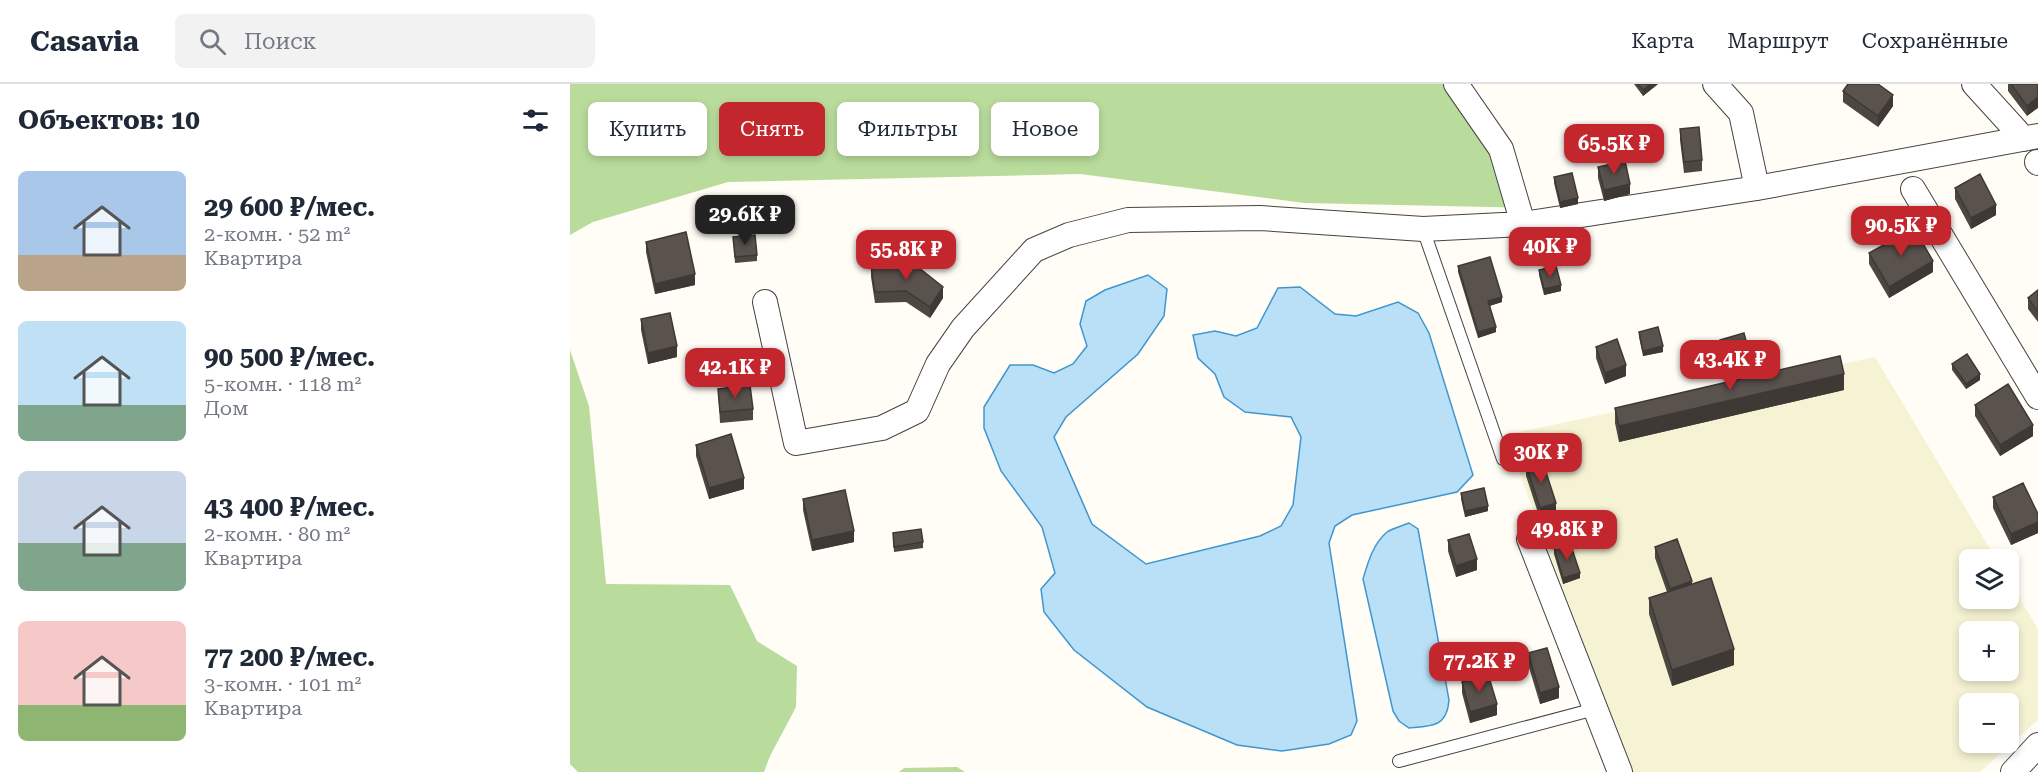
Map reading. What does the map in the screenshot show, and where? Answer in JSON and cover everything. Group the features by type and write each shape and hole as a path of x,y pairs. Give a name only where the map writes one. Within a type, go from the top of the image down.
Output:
{"street":[{"path":"1456,84 1501,149 1522,224"},
{"path":"1715,84 1741,113 1757,188"},
{"path":"1974,84 2031,137"},
{"path":"765,302 796,443 882,428 917,411 938,364 963,328 1034,250 1069,235 1128,220 1260,218 1423,229 1522,224 1757,188 2031,137"},
{"path":"1913,189 2038,398"},
{"path":"1530,539 1620,772"},
{"path":"2013,772 2038,746"}],"lane":[{"path":"1423,229 1503,459"},
{"path":"1399,761 1595,710"}],"shaded area":[{"path":"1875,357 1990,549 1959,549 1959,609 2019,609 2019,597 2038,629 2038,720 2019,737 2019,693 1959,693 1959,753 2001,753 1980,772 1632,772 1505,435"}],"green space":[{"path":"570,84 1456,84 1507,146 1532,208 1305,203 1080,174 728,182 593,222 570,235"},
{"path":"570,350 589,406 606,584 730,585 757,641 797,666 796,707 764,772 578,772 570,764"},
{"path":"957,767 965,772 899,772 904,768"}],"water":[{"path":"1148,275 1167,289 1164,316 1138,354 1066,417 1054,437 1092,524 1146,564 1260,536 1281,526 1293,505 1301,437 1291,417 1245,412 1224,397 1215,374 1198,358 1193,335 1215,331 1236,336 1257,328 1278,288 1300,287 1335,314 1356,316 1398,302 1418,313 1429,333 1473,475 1457,492 1352,515 1335,526 1329,543 1357,721 1351,735 1329,744 1282,751 1237,745 1147,707 1074,650 1044,612 1041,589 1055,573 1042,527 1001,471 984,428 984,407 1010,365 1033,365 1054,373 1073,364 1087,346 1080,324 1086,301 1105,290"},
{"path":"1409,523 1418,529 1449,700 1448,709 1442,720 1431,725 1409,728 1399,721 1393,711 1363,579 1372,554 1382,537 1387,532"}],"building":[{"path":"1638,84 1651,84 1643,90"},
{"path":"1848,84 1878,84 1893,95 1878,116 1843,91"},
{"path":"2011,84 2038,84 2038,97 2027,106"},
{"path":"1699,127 1702,160 1684,162 1680,129"},
{"path":"1625,161 1630,184 1604,190 1598,167"},
{"path":"1572,173 1578,198 1560,202 1554,177"},
{"path":"1980,174 1996,205 1971,218 1955,188"},
{"path":"1914,228 1933,261 1889,287 1869,253"},
{"path":"686,232 695,274 655,284 646,242"},
{"path":"755,235 757,255 735,257 733,237"},
{"path":"1490,257 1502,297 1488,301 1496,327 1478,332 1458,266"},
{"path":"909,260 943,287 930,307 906,291 875,292 871,266"},
{"path":"1556,266 1561,285 1544,289 1539,270"},
{"path":"2038,290 2038,312 2028,298"},
{"path":"670,313 677,346 648,353 641,319"},
{"path":"1658,327 1663,346 1643,351 1639,332"},
{"path":"1744,333 1749,353 1725,360 1720,340"},
{"path":"1617,339 1626,365 1605,373 1596,347"},
{"path":"1967,354 1980,374 1966,384 1952,364"},
{"path":"1840,356 1844,374 1619,426 1615,408"},
{"path":"2008,384 2033,425 2000,445 1975,405"},
{"path":"750,385 753,409 720,412 718,389"},
{"path":"731,434 744,478 709,488 696,445"},
{"path":"1542,460 1556,503 1540,508 1526,465"},
{"path":"2023,483 2038,514 2038,522 2011,534 1993,497"},
{"path":"1484,488 1488,506 1465,511 1461,493"},
{"path":"845,490 854,531 812,540 803,499"},
{"path":"921,529 923,542 894,547 893,533"},
{"path":"1469,534 1477,559 1456,566 1448,540"},
{"path":"1677,539 1692,581 1670,589 1655,547"},
{"path":"1570,543 1580,573 1563,578 1554,548"},
{"path":"1711,578 1734,649 1672,670 1649,598"},
{"path":"1547,648 1559,687 1540,693 1528,653"},
{"path":"1488,674 1497,704 1470,712 1462,682"}]}
